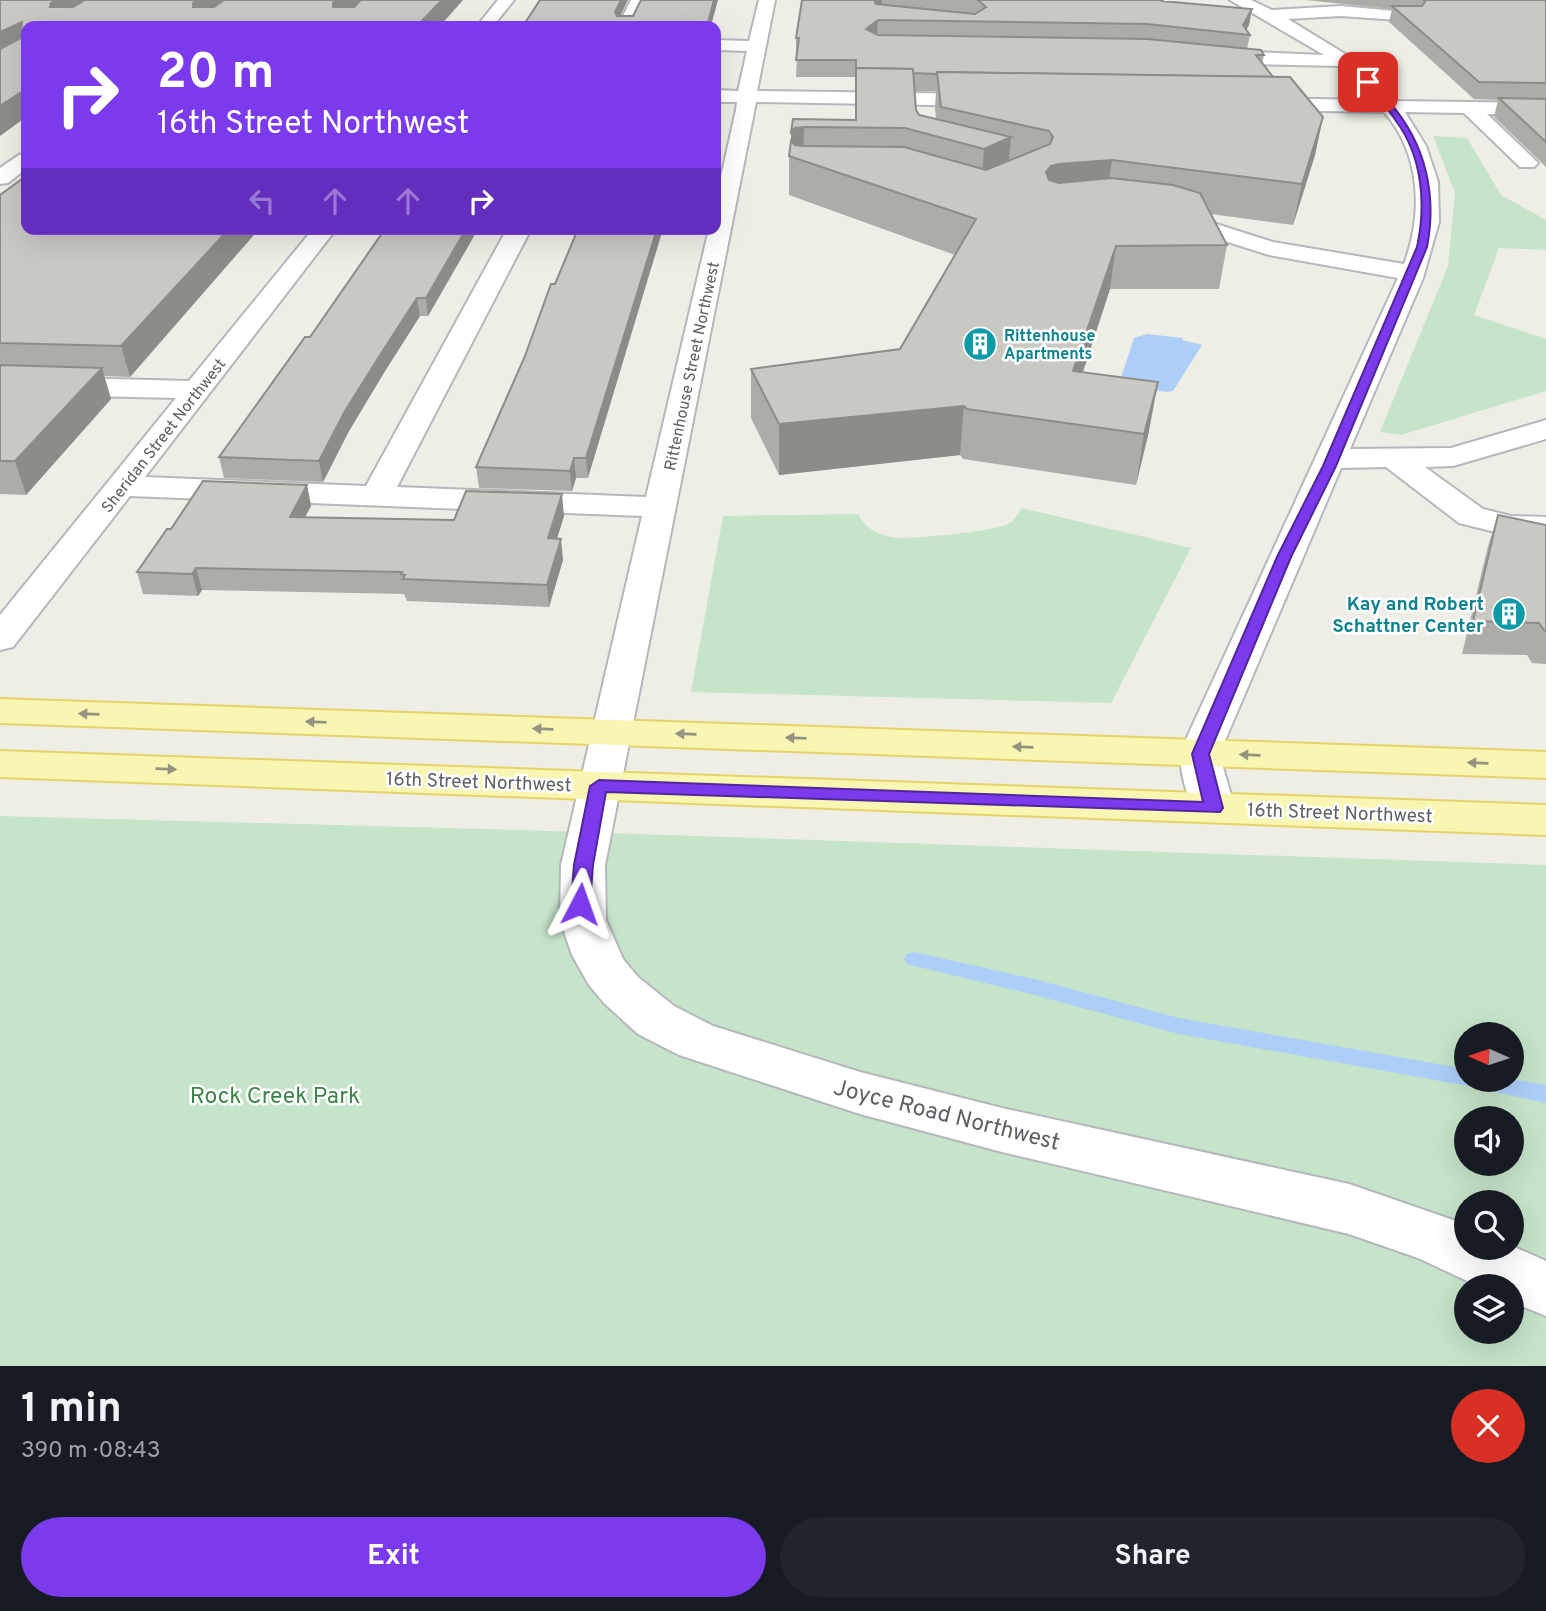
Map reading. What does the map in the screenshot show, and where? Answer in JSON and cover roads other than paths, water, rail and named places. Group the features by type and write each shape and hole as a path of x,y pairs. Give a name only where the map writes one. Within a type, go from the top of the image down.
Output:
{"main road":[{"path":"0,711 1546,765"},
{"name":"16th Street Northwest","path":"0,764 1546,820"}],"street":[{"path":"489,21 506,0"},
{"path":"628,21 639,0"},
{"name":"Rittenhouse Street Northwest","path":"721,220 767,0"},
{"path":"1214,808 1200,754 1284,557 1332,459 1412,273 1427,221 1426,185 1414,145 1391,106 1344,61 1311,38 1238,0"},
{"path":"1270,15 1341,11 1411,16"},
{"path":"1277,40 1311,38"},
{"path":"1242,41 1197,46 1248,59 1344,61"},
{"path":"721,45 757,46"},
{"path":"721,96 881,92 922,99 1002,100"},
{"path":"922,99 923,123"},
{"path":"1234,104 1546,109"},
{"path":"1470,108 1527,163"},
{"path":"0,178 21,163"},
{"path":"1144,213 1170,216 1269,248 1412,273"},
{"name":"Sheridan Street Northwest","path":"0,639 320,235"},
{"path":"376,496 516,235"},
{"name":"Rittenhouse Street Northwest","path":"612,731 718,235"},
{"path":"0,385 198,390"},
{"path":"1332,459 1453,457 1546,429"},
{"path":"1396,460 1471,516 1511,526 1546,527"},
{"path":"122,486 661,507"},
{"name":"Joyce Road Northwest","path":"612,731 583,865 580,904 583,920 596,954 621,990 648,1013 676,1031 719,1049 860,1093 1002,1130 1349,1209 1436,1239 1546,1289"}],"water":[{"path":"1147,334 1183,338 1182,340 1202,345 1173,391 1119,384 1134,338"}],"waterway":[{"path":"914,959 1034,987 1179,1026 1454,1076"},
{"path":"1524,1090 1546,1094"}],"place":[{"name":"Rittenhouse Apartments","path":"980,344"},
{"name":"Kay and Robert Schattner Center","path":"1509,614"}],"park label":[{"name":"Rock Creek Park","path":"275,1095"}]}
